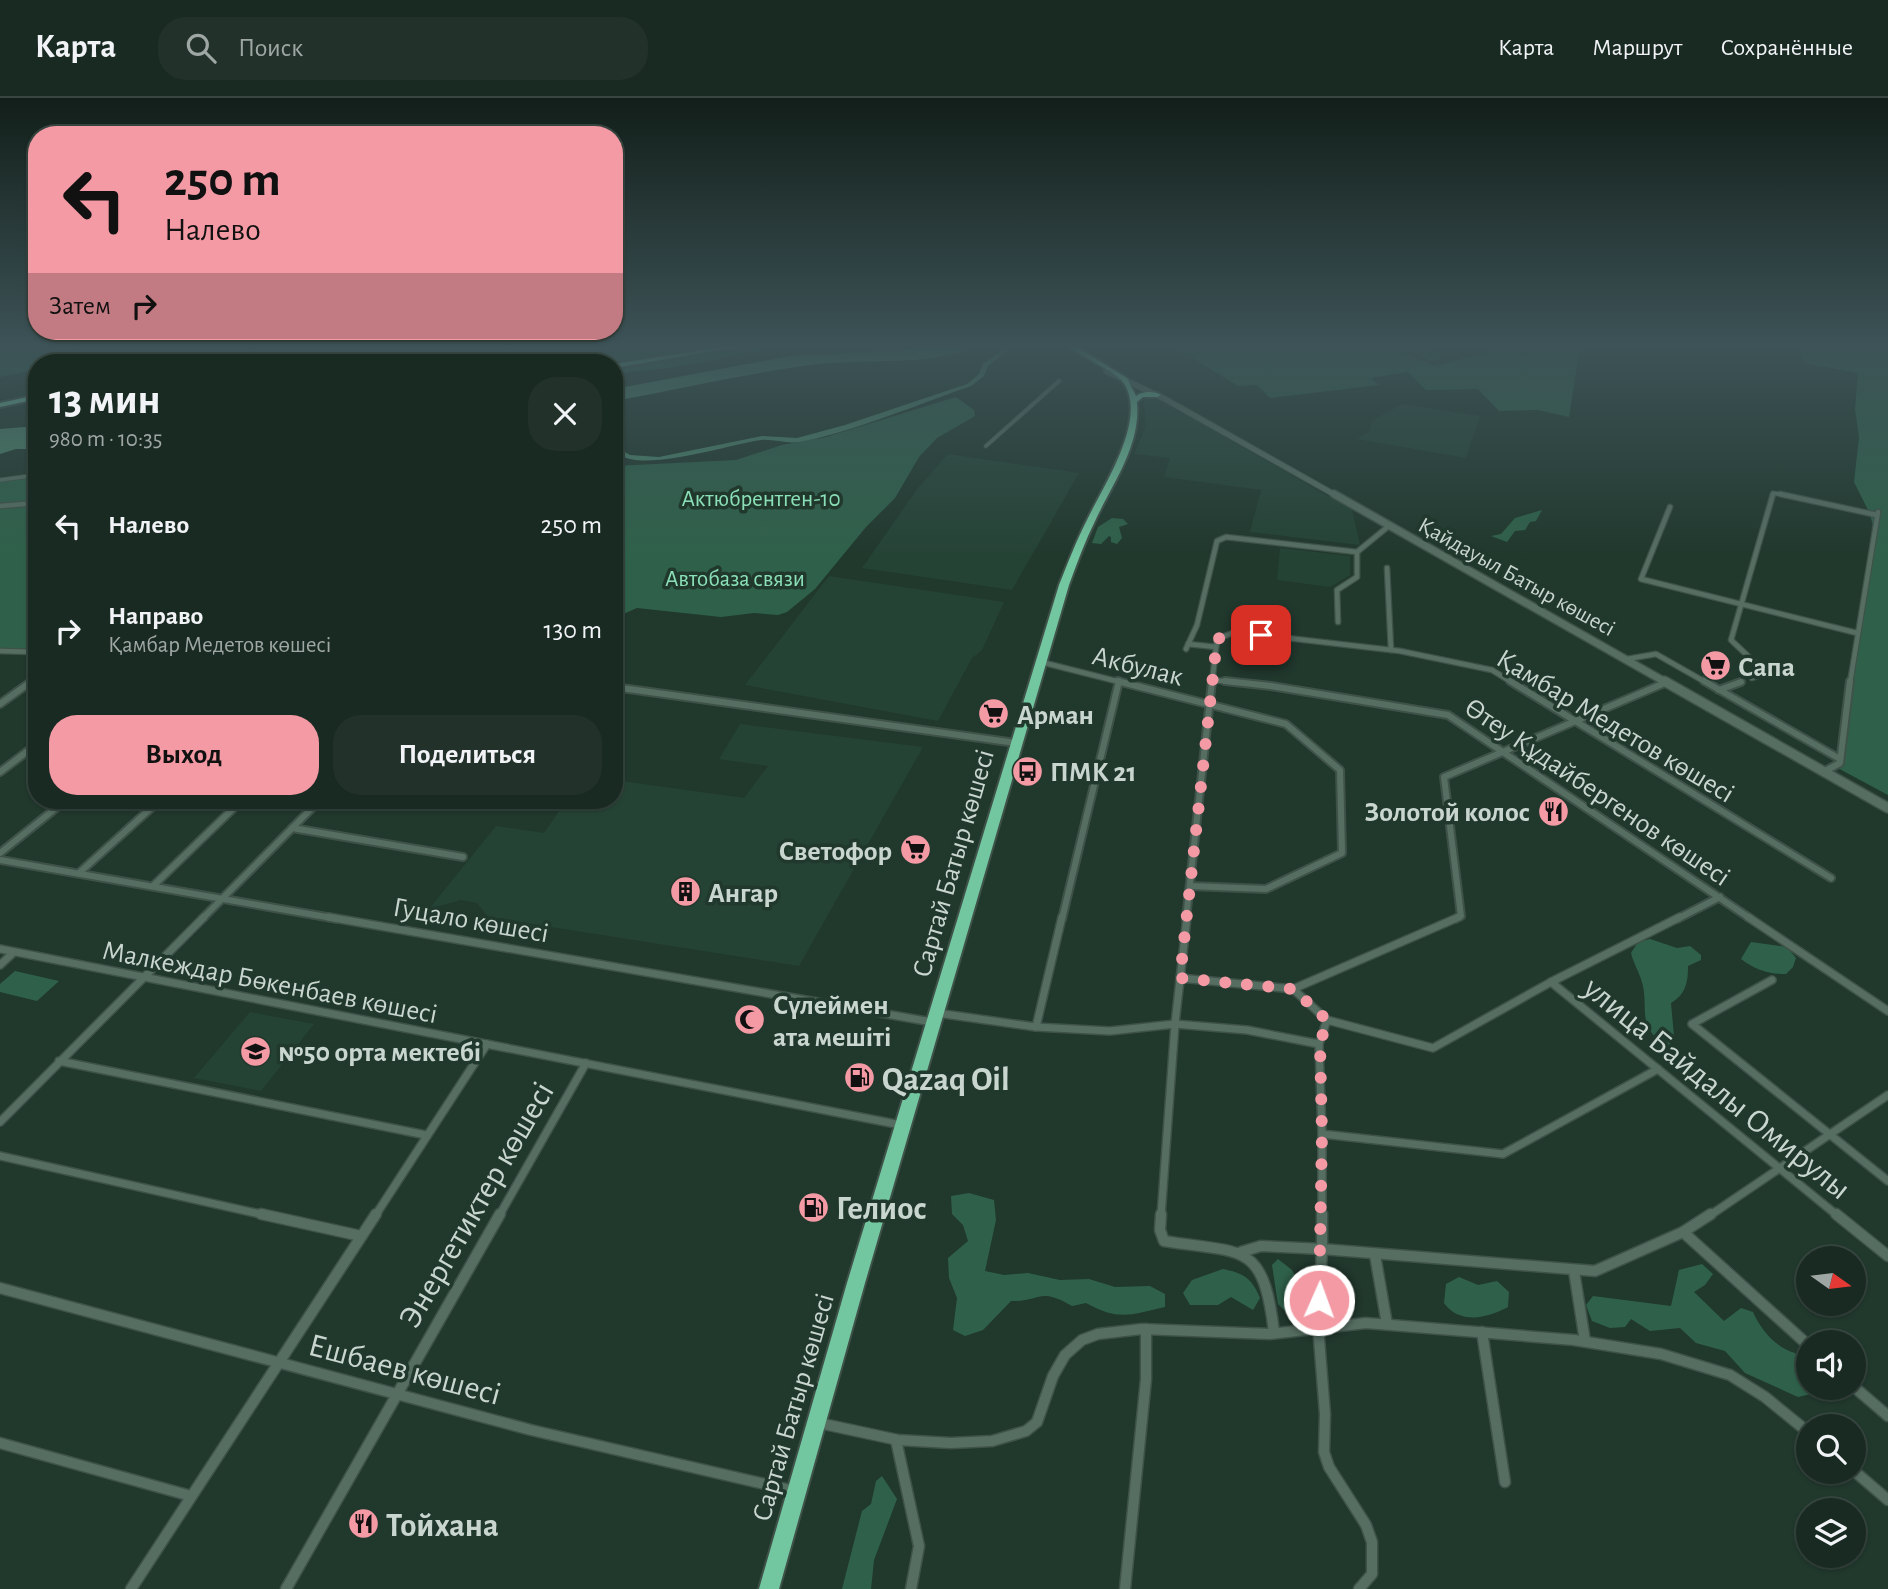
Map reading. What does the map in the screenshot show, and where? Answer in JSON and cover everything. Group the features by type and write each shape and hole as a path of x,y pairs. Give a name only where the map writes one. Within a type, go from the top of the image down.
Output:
{"highway":[{"name":"Сартай Батыр көшесі","path":"769,1589 1041,662 1073,561 1128,444 1134,417"}],"street":[{"path":"986,446 1019,417"},
{"name":"Қайдауыл Батыр көшесі","path":"1196,417 1888,808"},
{"path":"0,480 28,476"},
{"path":"1752,678 1766,673 1731,640 1773,493 1878,514 1857,633 1840,763 1825,771"},
{"path":"0,506 28,504"},
{"path":"1670,507 1641,579 1857,633"},
{"path":"1391,526 1357,552 1226,537 1217,541 1197,625 1187,647 1216,647 1175,1024 1160,1230 1164,1241 1241,1252 1261,1247 1322,1249 1595,1271 1683,1233 1888,1095"},
{"path":"1338,622 1337,590 1357,577 1357,552"},
{"path":"1387,568 1391,650"},
{"name":"Қамбар Медетов көшесі","path":"1216,647 1217,639 1235,632 1391,650 1492,670 1831,878"},
{"path":"0,651 28,652"},
{"path":"1627,659 1654,654 1840,759"},
{"name":"Акбулак","path":"1041,662 1286,724 1340,770 1342,853 1266,889 1190,886"},
{"name":"Өтеу Құдайбергенов көшесі","path":"1212,680 1271,686 1448,715 1888,1011"},
{"path":"1036,1027 1119,681"},
{"path":"1180,978 1293,989 1461,916 1444,777 1667,682"},
{"path":"1719,690 1741,682"},
{"path":"0,704 28,684"},
{"path":"623,688 1016,743"},
{"path":"0,772 28,751"},
{"path":"0,853 55,809"},
{"path":"79,873 150,809"},
{"path":"153,886 233,809"},
{"path":"0,1122 311,809"},
{"path":"292,828 463,857"},
{"name":"Гуцало көшесі","path":"0,860 936,1018 1110,1031 1175,1024 1247,1030 1320,1044"},
{"path":"1293,989 1327,1020 1433,1048 1550,982 1720,897"},
{"name":"Малкеждар Бөкенбаев көшесі","path":"0,949 904,1126"},
{"path":"0,965 14,952"},
{"path":"1772,980 1692,1024 1888,1181"},
{"name":"улица Байдалы Омирулы","path":"1550,982 1888,1256"},
{"path":"1327,1020 1320,1044 1322,1249 1318,1326 1325,1414 1324,1452 1329,1466 1359,1509 1372,1542 1372,1574 1359,1589"},
{"path":"131,1589 487,1044"},
{"path":"59,1061 426,1135"},
{"name":"Энергетиктер көшесі","path":"286,1589 586,1063"},
{"path":"1322,1134 1503,1154 1658,1069"},
{"path":"0,1156 361,1236"},
{"path":"1683,1233 1796,1334"},
{"path":"1241,1252 1257,1265 1266,1283 1275,1332"},
{"path":"1375,1255 1387,1324"},
{"path":"1574,1271 1585,1341"},
{"name":"Ешбаев көшесі","path":"0,1288 605,1448 797,1492"},
{"path":"817,1422 895,1440 1004,1440 1027,1432 1037,1422 1060,1363 1081,1340 1146,1329 1275,1332 1318,1326 1387,1324 1585,1341 1659,1355 1716,1370 1759,1391 1796,1422"},
{"path":"1125,1589 1146,1380 1146,1329"},
{"path":"1482,1332 1505,1482"},
{"path":"1866,1397 1888,1416"},
{"path":"895,1440 919,1546 911,1589"},
{"path":"0,1443 191,1496"},
{"path":"1866,1481 1888,1500"}],"shaded area":[{"path":"1145,417 1190,417 1352,510 1360,545 1250,532 1261,490 1164,477 1170,458 1134,454 1146,426"},
{"path":"1380,417 1480,417 1466,458 1356,439 1370,431 1372,421"},
{"path":"28,427 28,449 16,449 0,454 0,429"},
{"path":"948,454 1079,473 1012,590 862,568 918,488"},
{"path":"1280,548 1350,556 1350,575 1330,587 1277,580"},
{"path":"829,576 1004,602 982,650 972,658 938,721 745,685"},
{"path":"740,724 923,747 799,966 488,917 477,903 461,900 429,909 496,826 544,833 561,809 623,809 623,781 744,798 768,766 719,759"},
{"name":"№50 орта мектебі","path":"250,1012 314,1024 261,1091 194,1078"}],"green space":[{"path":"892,417 974,417 937,438 919,457 895,498 866,527 815,589 787,612 778,615 754,613 721,617 637,608 623,614 623,466 736,460 782,445 826,437"},
{"path":"1856,417 1888,417 1888,795 1834,766 1840,759 1876,535 1869,512 1854,482 1859,437"},
{"path":"28,474 28,653 0,653 0,478"},
{"path":"1542,510 1536,521 1530,522 1525,530 1515,531 1507,542 1491,536 1501,534 1515,518"},
{"path":"1112,518 1123,519 1128,524 1119,527 1122,538 1117,544 1111,542 1109,536 1101,544 1092,543 1098,527"},
{"path":"1650,939 1677,948 1690,946 1701,955 1701,960 1688,966 1685,987 1680,996 1671,1003 1674,1036 1669,1047 1651,1032 1647,1024 1644,989 1631,953 1638,942"},
{"path":"1751,942 1787,947 1796,958 1793,967 1786,974 1762,971 1752,966 1741,959"},
{"path":"15,971 59,981 37,1001 0,992 0,984"},
{"path":"969,1193 994,1200 996,1220 985,1271 1004,1275 1028,1273 1060,1280 1089,1279 1115,1287 1150,1286 1165,1294 1165,1307 1124,1315 1097,1309 1086,1303 1072,1306 1053,1297 1040,1296 1011,1301 983,1330 965,1336 953,1330 957,1298 949,1278 948,1258 968,1241 963,1225 952,1214 951,1196"},
{"path":"1278,1259 1292,1270 1303,1290 1296,1306 1287,1313 1278,1304 1272,1265"},
{"path":"1702,1264 1713,1274 1705,1285 1694,1292 1724,1321 1741,1308 1753,1312 1770,1337 1781,1347 1795,1353 1796,1396 1745,1373 1725,1351 1696,1343 1680,1328 1650,1331 1631,1319 1625,1327 1610,1328 1592,1321 1586,1305 1593,1296 1671,1306 1679,1270"},
{"path":"1223,1269 1236,1272 1254,1286 1260,1298 1253,1310 1231,1297 1218,1305 1190,1305 1183,1293 1192,1280"},
{"path":"1459,1277 1478,1285 1497,1281 1509,1292 1508,1307 1475,1317 1466,1317 1451,1310 1444,1303 1446,1284"},
{"path":"882,1476 897,1499 874,1560 871,1589 842,1589 862,1511 871,1504 876,1481"}],"waterway":[{"path":"623,454 659,459 762,438 797,440 878,417"}],"place":[{"name":"Сапа","path":"1715,666"},
{"name":"Арман","path":"994,714"},
{"name":"ПМК 21","path":"1027,771"},
{"name":"Золотой колос","path":"1553,811"},
{"name":"Светофор","path":"915,850"},
{"name":"Ангар","path":"685,892"},
{"name":"Сүлеймен ата мешіті","path":"750,1020"},
{"name":"№50 орта мектебі","path":"255,1051"},
{"name":"Qazaq Oil","path":"859,1078"},
{"name":"Гелиос","path":"813,1207"},
{"name":"Тойхана","path":"363,1524"}],"route":[{"path":"1261,635 1235,632 1217,639 1180,978 1293,989 1327,1020 1320,1044 1322,1249 1319,1300"}],"park label":[{"name":"Актюбрентген-10","path":"761,498"},
{"name":"Автобаза связи","path":"735,578"}]}
